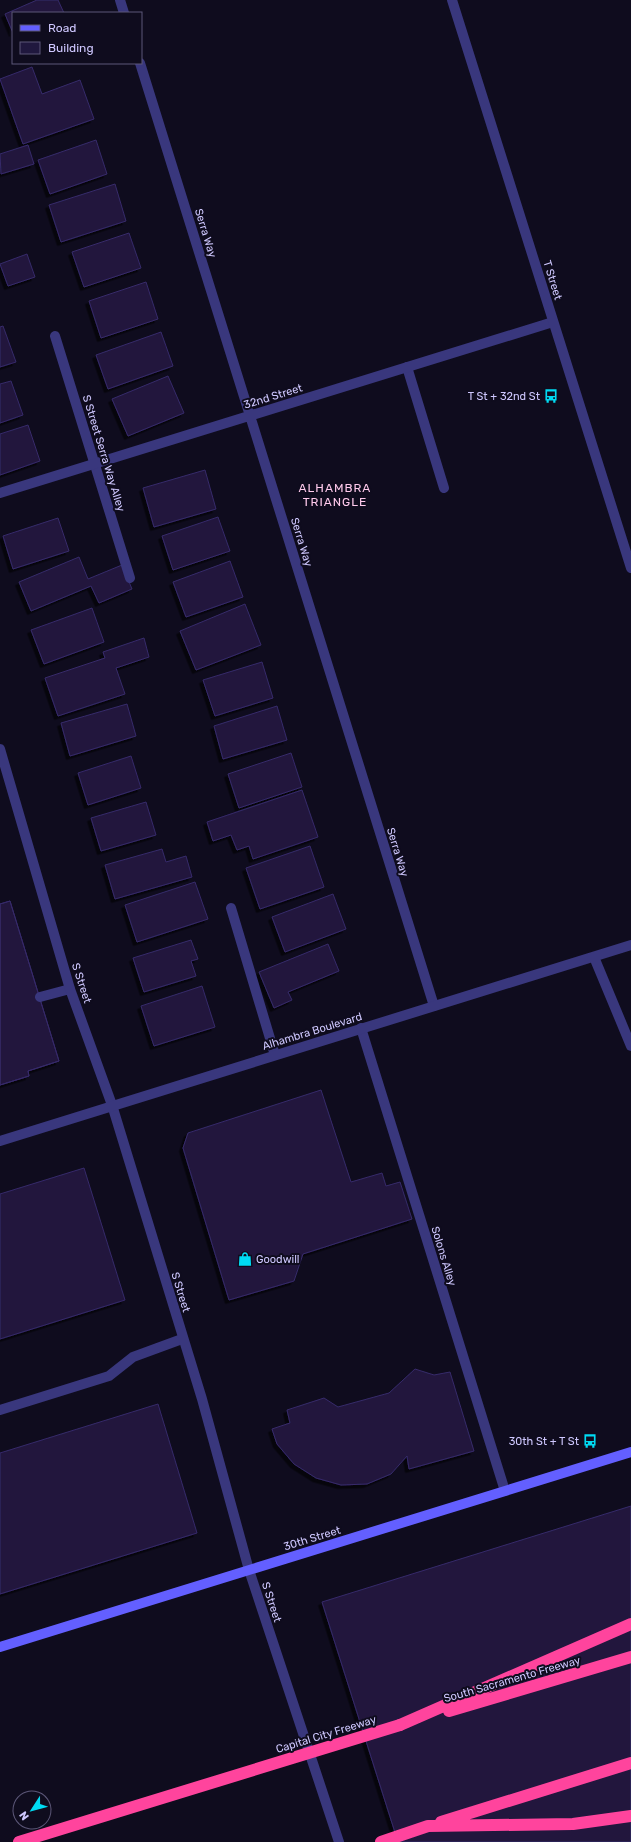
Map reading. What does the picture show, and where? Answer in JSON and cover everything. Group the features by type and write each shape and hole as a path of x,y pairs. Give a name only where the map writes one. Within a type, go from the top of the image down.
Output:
{"highway":[{"name":"Capital City Freeway","path":"19,1842 400,1725 631,1624"},
{"name":"South Sacramento Freeway","path":"400,1725 631,1657"},
{"path":"381,1842 631,1763"},
{"path":"428,1826 573,1824 631,1816"}],"main road":[{"name":"30th Street","path":"0,1647 631,1452"}],"street":[{"path":"120,0 124,12"},
{"name":"T Street","path":"452,0 631,568"},
{"name":"Serra Way","path":"140,64 434,1006"},
{"name":"32nd Street","path":"0,493 554,322"},
{"name":"S Street Serra Way Alley","path":"55,336 130,578"},
{"path":"407,367 444,488"},
{"name":"S Street","path":"0,749 70,989 112,1105 182,1339 202,1399 249,1570 339,1842"},
{"path":"231,908 275,1055"},
{"name":"Alhambra Boulevard","path":"0,1141 361,1028 631,946"},
{"path":"594,957 631,1046"},
{"path":"40,997 70,989"},
{"name":"Solons Alley","path":"361,1028 504,1491"},
{"path":"0,1410 109,1376 133,1356 182,1339"}],"building":[{"path":"37,0 58,0 64,12 12,12 12,31 5,14"},
{"path":"32,67 42,94 80,80 94,119 23,144 0,79"},
{"path":"96,140 107,174 50,194 38,160"},
{"path":"28,145 34,164 1,174 0,154"},
{"path":"115,184 126,221 61,242 49,205"},
{"path":"129,233 141,268 84,287 72,252"},
{"path":"27,254 35,277 8,286 0,264"},
{"path":"146,282 158,319 101,338 89,301"},
{"path":"3,326 16,362 0,367 0,327"},
{"path":"161,332 173,366 108,389 96,355"},
{"path":"168,376 184,413 128,436 112,399"},
{"path":"11,381 23,415 0,423 0,384"},
{"path":"28,425 40,461 0,475 0,434"},
{"path":"205,470 216,509 154,527 143,488"},
{"path":"218,517 230,551 173,570 162,536"},
{"path":"58,518 69,551 13,569 3,536"},
{"path":"79,557 88,579 122,565 132,589 99,603 91,586 31,611 19,582"},
{"path":"230,561 243,597 186,617 173,582"},
{"path":"245,604 261,645 196,670 180,631"},
{"path":"92,608 104,642 44,664 31,630"},
{"path":"144,638 149,657 116,668 125,694 58,716 45,678 105,658 103,652"},
{"path":"262,662 273,698 215,716 203,680"},
{"path":"127,704 136,736 70,756 61,723"},
{"path":"277,706 287,740 223,759 214,726"},
{"path":"291,753 302,787 239,808 228,774"},
{"path":"131,756 141,788 88,805 78,773"},
{"path":"302,790 318,837 253,859 249,846 237,850 231,835 213,841 207,822"},
{"path":"146,802 156,835 101,851 91,818"},
{"path":"310,846 324,887 260,909 246,868"},
{"path":"162,849 166,862 186,856 192,877 115,899 105,865"},
{"path":"195,882 208,919 137,942 125,905"},
{"path":"333,894 346,929 285,952 272,917"},
{"path":"10,901 59,1061 28,1071 29,1076 0,1085 0,904"},
{"path":"10,901 59,1061 28,1071 29,1076 0,1085 0,904"},
{"path":"191,940 198,959 191,961 196,976 144,992 133,958"},
{"path":"328,944 339,971 288,992 292,1000 274,1008 259,972"},
{"path":"202,986 215,1027 154,1046 141,1006"},
{"path":"321,1090 351,1182 382,1173 386,1186 400,1182 412,1219 303,1254 294,1281 229,1300 183,1148 188,1133"},
{"path":"84,1168 125,1300 0,1339 0,1194"},
{"path":"415,1369 434,1375 450,1372 474,1451 409,1469 407,1456 391,1474 367,1484 341,1485 316,1478 294,1464 277,1444 272,1429 290,1423 287,1410 324,1398 338,1407 389,1393"},
{"path":"158,1404 197,1533 0,1594 0,1453"},
{"path":"631,1506 631,1842 398,1842 322,1602"}],"place":[{"name":"T St + 32nd St","path":"551,396"},
{"name":"Goodwill","path":"245,1259"},
{"name":"30th St + T St","path":"590,1441"}],"district":[{"name":"ALHAMBRA TRIANGLE","path":"335,495"}]}
